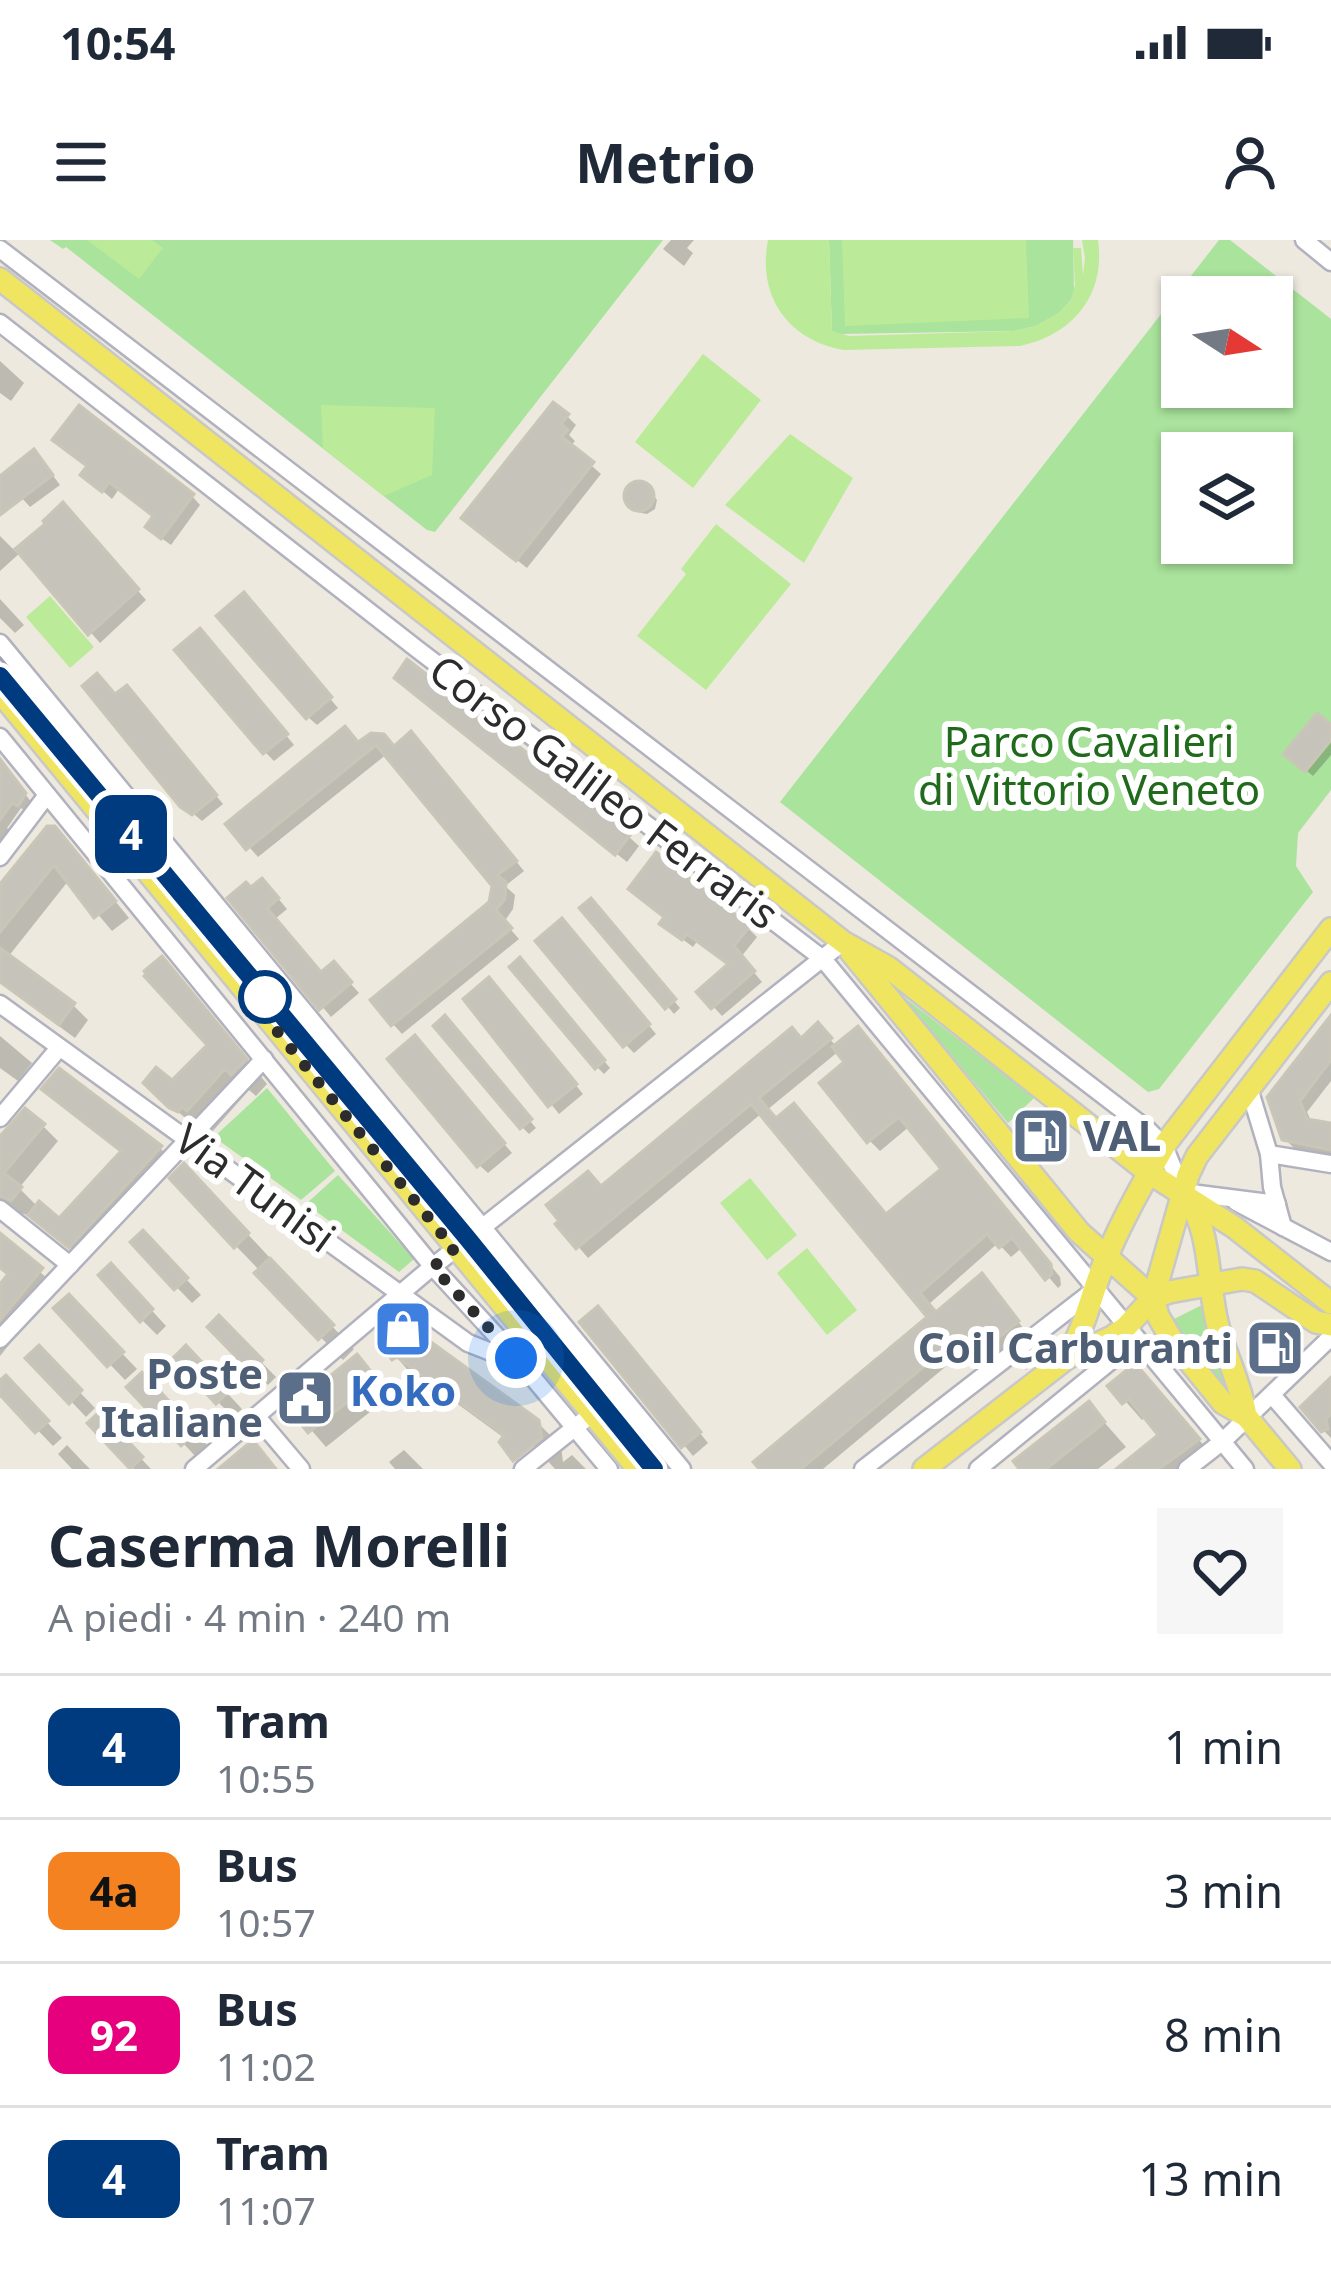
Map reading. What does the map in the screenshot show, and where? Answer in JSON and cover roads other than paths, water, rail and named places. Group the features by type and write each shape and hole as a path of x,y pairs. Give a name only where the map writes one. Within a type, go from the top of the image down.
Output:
{"main road":[{"name":"Corso Galileo Ferraris","path":"0,279 843,942 889,968 1148,1172 1234,1227 1331,1303"},
{"path":"0,692 638,1469"},
{"path":"1067,1358 1107,1260 1164,1146 1331,929"},
{"name":"Corso Galileo Ferraris","path":"843,942 1079,1232 1154,1298"},
{"path":"924,1469 1067,1358 1131,1332 1154,1298 1197,1156 1331,983"},
{"path":"1183,1192 1202,1228 1220,1335 1246,1416"},
{"path":"1154,1298 1177,1289 1255,1281 1327,1336"},
{"path":"1154,1298 1162,1328 1223,1403 1246,1416 1290,1469"}],"street":[{"path":"1304,240 1331,262"},
{"name":"Corso Galileo Ferraris","path":"0,250 1148,1129 1164,1146 1183,1192"},
{"name":"Corso Galileo Ferraris","path":"0,322 649,829 823,959 1245,1469"},
{"path":"0,643 682,1469"},
{"path":"0,737 433,1267 609,1469"},
{"path":"0,856 47,795"},
{"path":"194,1469 454,1249 843,942"},
{"path":"245,993 269,970"},
{"name":"Via Tunisi","path":"0,1004 468,1343 516,1358"},
{"path":"0,1118 59,1048"},
{"path":"0,1339 264,1059"},
{"path":"1249,1088 1269,1154 1283,1227"},
{"path":"1269,1154 1331,1164"},
{"path":"1183,1192 1277,1204"},
{"path":"1233,1200 1331,1252"},
{"path":"0,1210 70,1265"},
{"path":"863,1469 1094,1289"},
{"path":"984,1467 1124,1350 1131,1332"},
{"path":"1186,1469 1272,1395 1327,1336"},
{"path":"1272,1395 1331,1463"},
{"path":"523,1469 593,1413"},
{"path":"257,1417 301,1469"}],"tram line":[{"path":"0,658 667,1469"},
{"name":"4","path":"0,676 654,1469"}],"place":[{"name":"VAL","path":"1041,1136"},
{"name":"Koko","path":"403,1329"},
{"name":"Coil Carburanti","path":"1275,1348"},
{"name":"Poste Italiane","path":"305,1398"}],"park label":[{"name":"Parco Cavalieri di Vittorio Veneto","path":"1089,766"}]}
